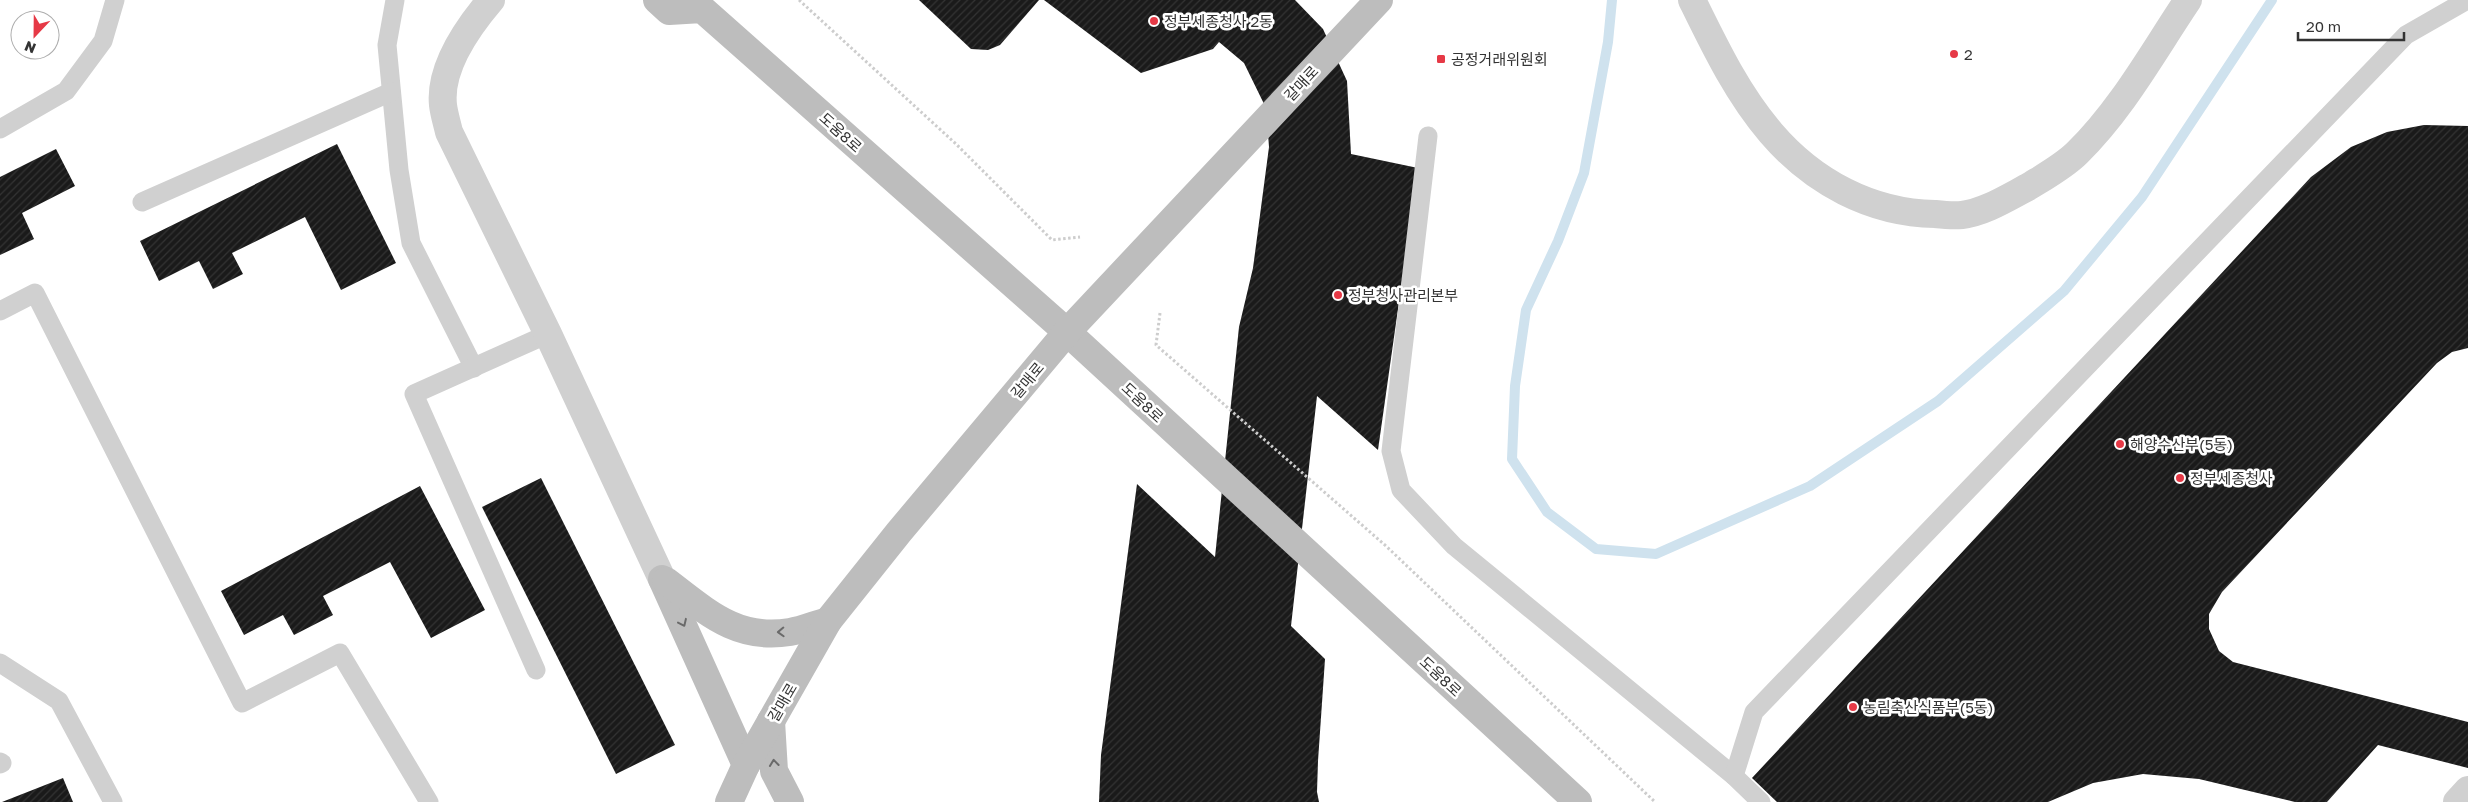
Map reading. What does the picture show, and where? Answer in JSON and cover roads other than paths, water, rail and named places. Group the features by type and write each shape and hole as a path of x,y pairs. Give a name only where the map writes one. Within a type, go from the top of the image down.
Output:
{"street":[{"path":"492,0 478,15 456,52 444,81 443,104 449,132 548,334 746,764"},
{"name":"도움8로","path":"657,0 669,11 702,5 1067,332 1578,802"},
{"name":"갈매로","path":"729,802 746,764 828,621 1067,332 1379,0"},
{"path":"1692,0 1716,50 1743,97 1772,135 1800,161 1834,187 1874,206 1913,214 1962,215 1999,203 2041,179 2076,154 2105,124 2188,0"},
{"path":"662,579 712,616 736,629 765,633 790,632 828,621"},
{"path":"771,721 774,771 790,802"},
{"path":"2456,802 2468,790"}],"lane":[{"path":"0,129 66,90 103,41 115,0"},
{"path":"395,0 387,45 399,170 411,243 474,368"},
{"path":"1734,776 1754,712 2406,34 2467,0"},
{"path":"142,202 391,92"},
{"path":"1428,136 1391,451 1401,490 1454,546 1734,776 1761,802"},
{"path":"0,311 34,293 242,703 340,653 429,802"},
{"path":"536,670 414,394 548,334"},
{"path":"0,663 59,701 113,802"}],"waterway":[{"path":"1612,0 1608,42 1584,173 1558,241 1526,310 1515,386 1512,459 1547,512 1596,549 1656,554 1810,486 1938,401 2064,291 2142,197 2272,0"}],"place":[{"name":"정부세종청사 2동","path":"1154,21"},
{"name":"2","path":"1954,54"},
{"name":"공정거래위원회","path":"1441,59"},
{"name":"정부청사관리본부","path":"1338,295"},
{"name":"해양수산부(5동)","path":"2120,444"},
{"name":"정부세종청사","path":"2180,478"},
{"name":"농림축산식품부(5동)","path":"1853,707"}]}
